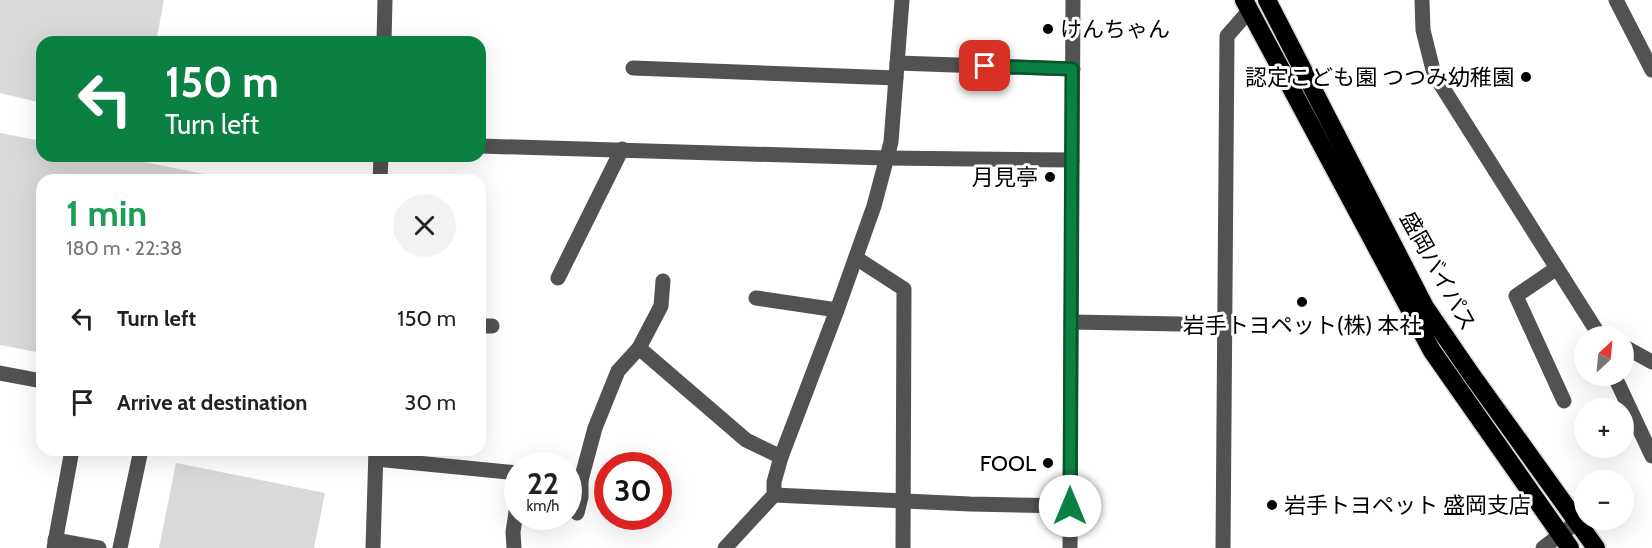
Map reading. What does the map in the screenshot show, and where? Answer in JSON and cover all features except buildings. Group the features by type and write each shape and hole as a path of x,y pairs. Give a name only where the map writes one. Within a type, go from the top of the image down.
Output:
{"highway":[{"name":"盛岡バイパス","path":"1267,0 1425,307 1574,518"},
{"name":"盛岡バイパス","path":"1247,5 1432,351 1564,541"},
{"name":"盛岡バイパス","path":"1583,530 1596,548"}],"street":[{"path":"384,36 385,0"},
{"path":"725,548 774,495 774,482 781,457 874,206 891,142 902,0"},
{"path":"1070,548 1073,0"},
{"path":"1422,0 1423,30 1434,74 1594,326"},
{"path":"1616,0 1652,70"},
{"path":"1223,548 1227,36 1247,5"},
{"path":"633,68 896,71 1072,69"},
{"path":"486,146 886,158 1072,160"},
{"path":"558,278 622,149"},
{"path":"856,258 904,289 903,548"},
{"path":"1557,268 1516,296 1564,401"},
{"path":"582,461 618,371 639,348 661,306 663,281"},
{"path":"756,298 837,310"},
{"path":"1071,322 1180,324"},
{"path":"639,348 746,440 781,457"},
{"path":"1634,352 1652,362"},
{"path":"0,373 36,380"},
{"path":"1619,386 1652,456"},
{"path":"71,456 55,544 99,548"},
{"path":"120,548 140,456"},
{"path":"373,548 376,456"},
{"path":"384,456 504,471"},
{"path":"774,495 1070,506"},
{"path":"1543,548 1564,541 1574,526"},
{"path":"513,530 514,548"}],"shaded area":[{"path":"0,0 164,0 157,36 36,36 36,102 0,93"},
{"path":"0,133 36,140 36,162 144,162 204,174 36,174 36,352 0,345"},
{"path":"176,463 325,493 314,548 159,548"}],"place":[{"name":"けんちゃん","path":"1048,29"},
{"name":"認定こども園 つつみ幼稚園","path":"1526,77"},
{"name":"月見亭","path":"1050,177"},
{"name":"岩手トヨペット(株) 本社","path":"1302,302"},
{"name":"FOOL","path":"1048,463"},
{"name":"岩手トヨペット 盛岡支店","path":"1272,505"}],"route":[{"path":"985,66 1072,69 1070,506"}]}
